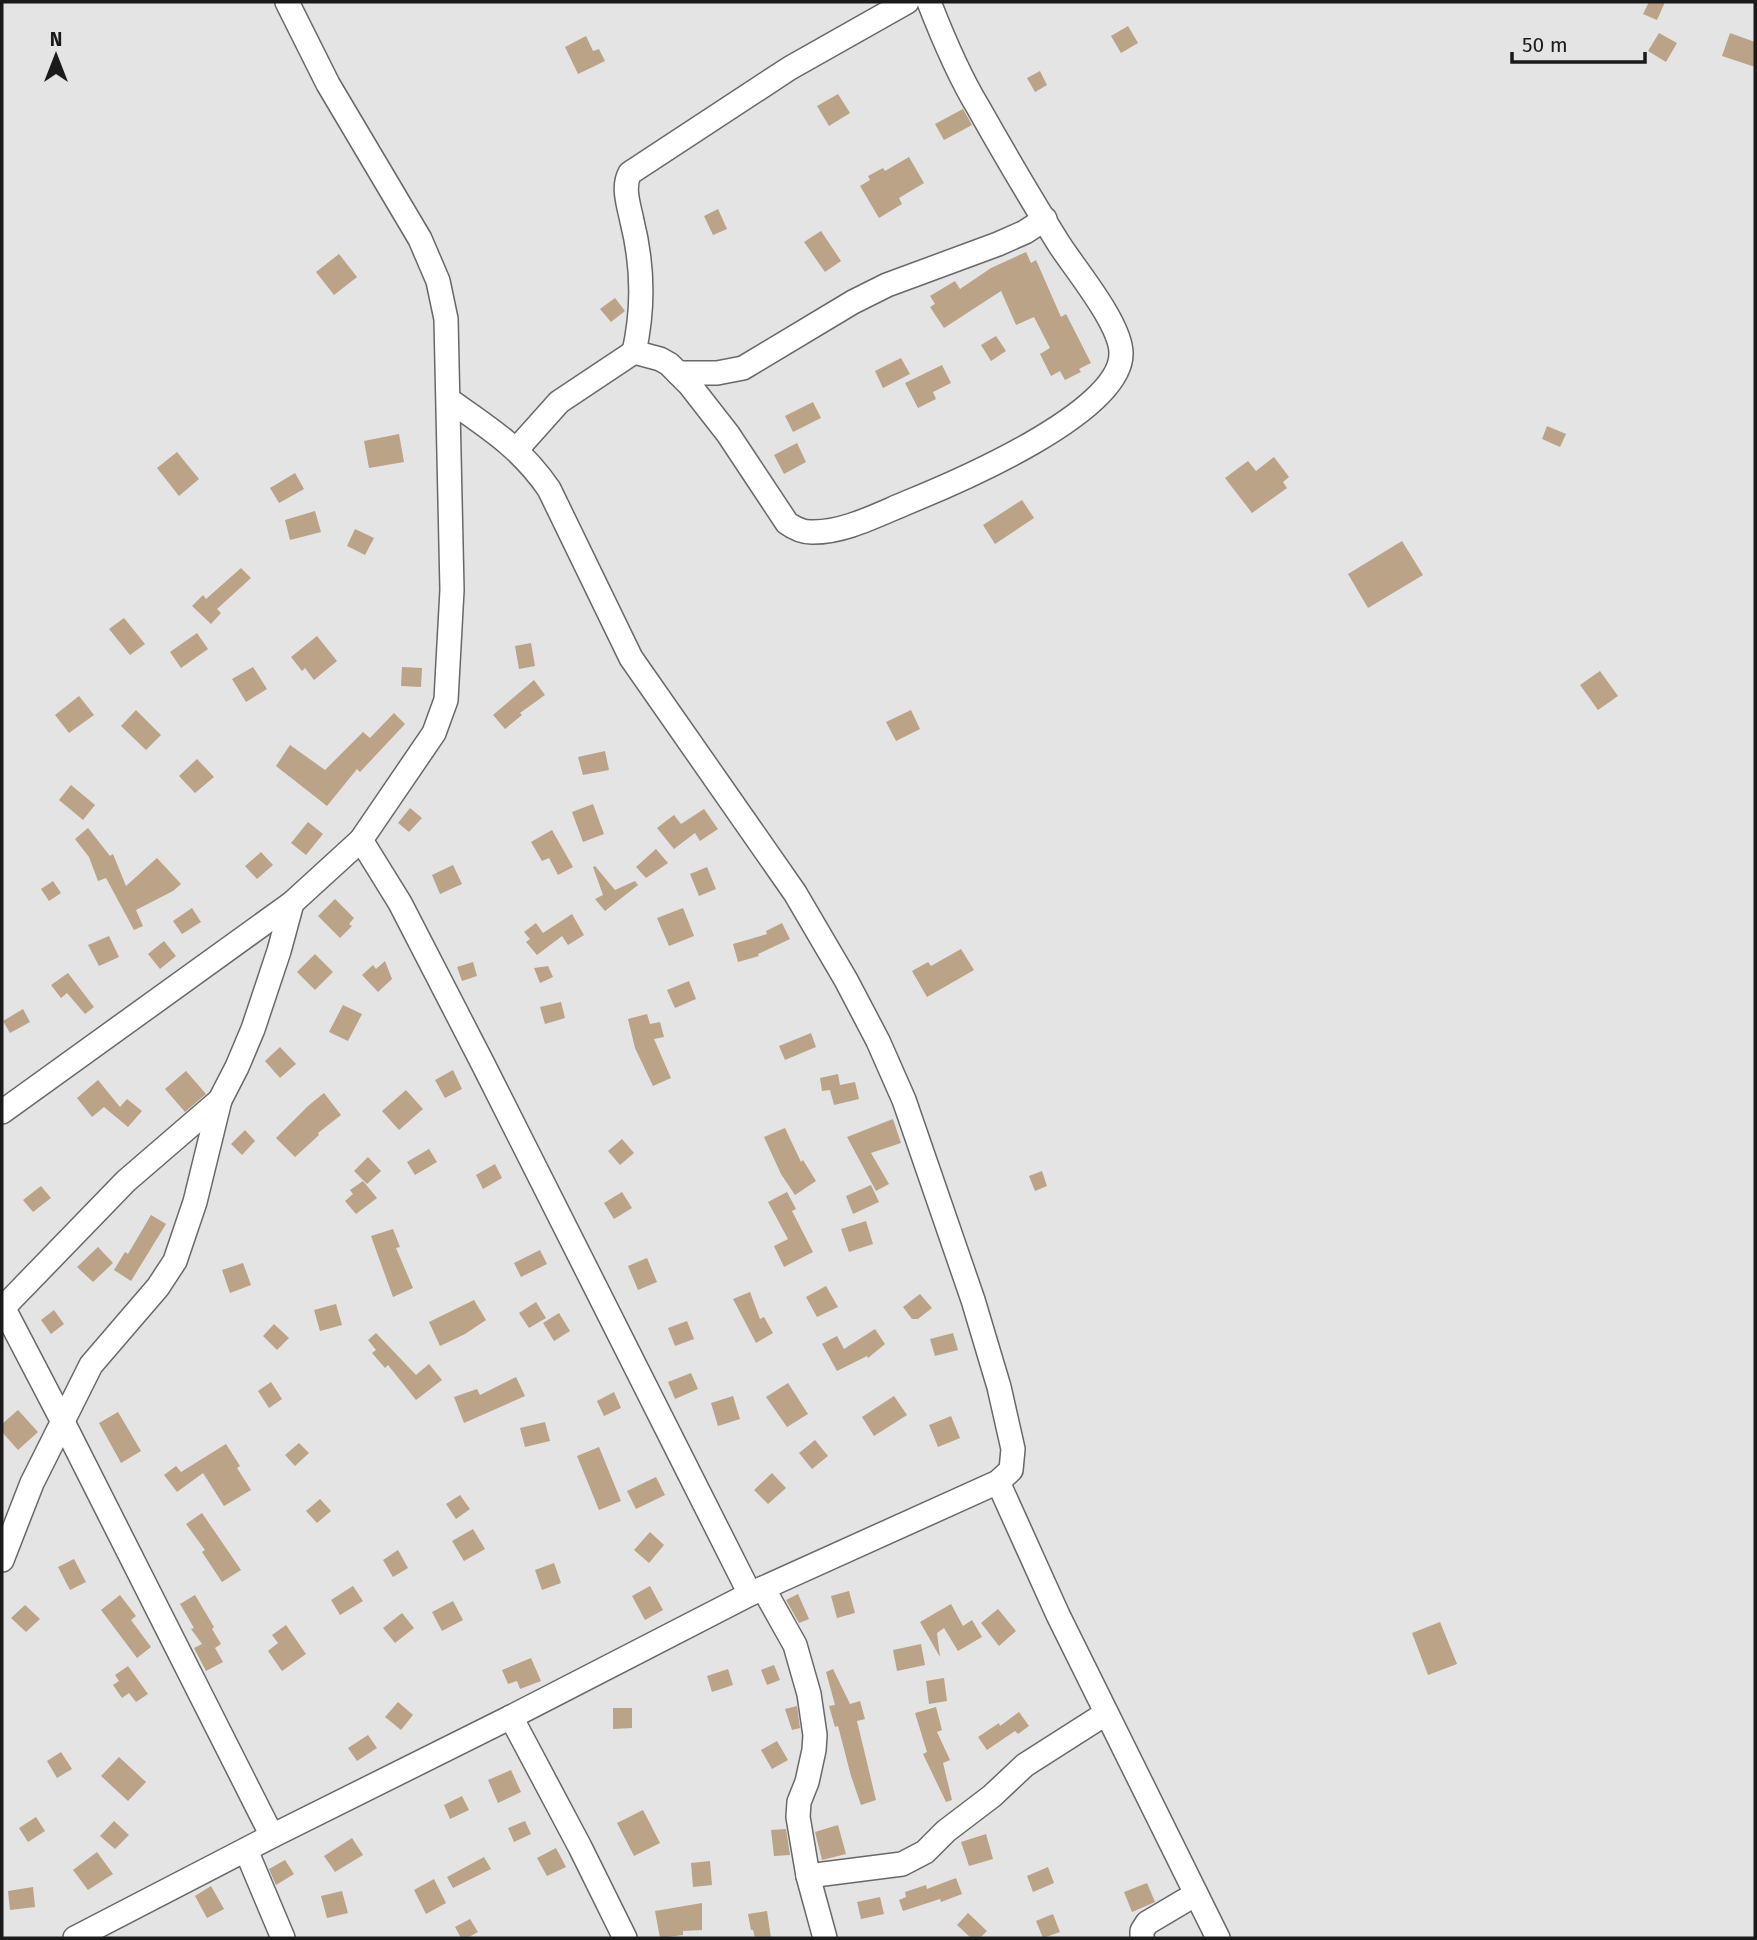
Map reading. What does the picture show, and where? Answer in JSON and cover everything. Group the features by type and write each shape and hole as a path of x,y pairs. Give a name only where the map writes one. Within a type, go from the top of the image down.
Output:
{"street":[{"path":"2,1112 292,903 361,840 434,733 446,700 452,590 449,400 446,319 438,281 420,239 328,84 287,2"},
{"path":"517,449 559,402 634,352 640,317 642,274 626,190 630,173 790,68 907,2"},
{"path":"634,352 660,359 678,373 728,435 787,523 809,533 828,531 865,520 958,482 1035,441 1075,415 1100,394 1118,369 1121,348 1113,328 965,86 929,2"},
{"path":"678,373 717,373 743,368 853,302 887,285 998,244 1045,219"},
{"path":"75,1938 756,1591 998,1482 1011,1470 1013,1449 999,1387 973,1300 904,1100 878,1041 846,980 795,893 631,659 549,489 517,449 449,400"},
{"path":"361,840 400,903 756,1591 795,1645 813,1717 814,1751 798,1808 808,1876 825,1938"},
{"path":"2,1560 32,1483 91,1366 158,1287 175,1261 195,1202 220,1100 253,1029 292,903"},
{"path":"220,1100 116,1190 2,1307 272,1836"},
{"path":"998,1482 1105,1714 1217,1938"},
{"path":"808,1876 910,1862 992,1796 1025,1765 1105,1714"},
{"path":"510,1717 625,1938"},
{"path":"246,1850 283,1938"},
{"path":"1142,1938 1142,1931 1147,1923 1196,1894"}],"building":[{"path":"1649,2 1665,2 1657,20 1643,14"},
{"path":"1128,26 1138,43 1121,53 1111,36"},
{"path":"1659,33 1677,43 1666,62 1648,51"},
{"path":"1730,33 1755,42 1755,67 1722,56"},
{"path":"586,36 593,51 599,49 605,61 578,74 565,47"},
{"path":"1040,71 1047,85 1035,92 1027,78"},
{"path":"838,94 850,113 829,126 817,106"},
{"path":"963,109 972,125 944,140 935,124"},
{"path":"909,157 924,183 899,198 902,204 879,218 860,186 870,180 868,176 883,168 885,171"},
{"path":"718,209 727,229 713,235 704,216"},
{"path":"821,231 841,261 825,272 804,242"},
{"path":"1026,252 1031,263 1036,260 1061,317 1066,314 1091,363 1065,380 1060,371 1051,376 1040,354 1050,348 1034,317 1016,325 1001,291 944,328 930,307 935,304 930,296 955,281 960,289 991,268"},
{"path":"339,254 357,277 334,295 316,272"},
{"path":"615,298 625,311 611,322 600,309"},
{"path":"996,336 1006,351 991,361 981,345"},
{"path":"901,358 910,374 883,388 875,371"},
{"path":"942,365 951,383 933,392 936,399 918,408 905,383"},
{"path":"813,402 821,418 793,432 785,416"},
{"path":"1547,426 1566,434 1560,447 1542,439"},
{"path":"399,434 404,462 369,468 364,441"},
{"path":"797,443 806,462 784,474 774,455"},
{"path":"177,452 199,479 179,496 157,468"},
{"path":"1274,457 1289,477 1283,482 1287,488 1252,513 1225,478 1248,461 1256,471"},
{"path":"295,473 304,489 279,503 270,488"},
{"path":"1022,500 1034,518 995,544 983,525"},
{"path":"315,511 321,532 290,540 285,520"},
{"path":"355,529 374,538 365,555 347,546"},
{"path":"1402,541 1423,575 1368,608 1348,574"},
{"path":"241,568 251,578 217,609 221,613 211,624 192,606 203,595 206,599"},
{"path":"124,618 145,644 130,655 109,629"},
{"path":"197,633 208,649 181,668 170,652"},
{"path":"317,636 337,661 314,680 305,668 302,671 291,657"},
{"path":"531,643 535,666 519,669 515,646"},
{"path":"253,667 267,689 246,702 232,679"},
{"path":"402,667 422,668 421,687 401,686"},
{"path":"1600,671 1618,696 1598,710 1580,685"},
{"path":"534,680 545,695 520,713 522,715 505,729 493,715"},
{"path":"79,696 94,715 69,733 55,715"},
{"path":"136,710 161,735 146,750 121,726"},
{"path":"911,710 920,729 896,741 886,722"},
{"path":"394,713 405,724 360,772 357,769 327,806 276,766 290,745 325,770 363,732 370,738"},
{"path":"605,751 609,770 583,775 578,757"},
{"path":"197,759 214,777 195,793 179,776"},
{"path":"71,785 95,805 83,820 59,800"},
{"path":"593,804 604,834 583,842 572,812"},
{"path":"410,808 422,818 409,832 398,823"},
{"path":"704,809 718,829 700,841 695,833 674,849 657,828 674,815 681,824"},
{"path":"308,822 323,834 306,855 291,843"},
{"path":"88,828 110,856 113,854 126,886 157,858 181,884 136,910 143,926 134,930 106,878 98,881 89,857 75,839"},
{"path":"552,830 573,867 558,875 549,858 542,861 531,842"},
{"path":"656,849 668,863 646,878 636,867"},
{"path":"261,852 273,865 257,879 245,866"},
{"path":"453,865 462,884 440,894 432,875"},
{"path":"595,866 615,890 635,881 638,885 605,911 595,899 603,895 593,867"},
{"path":"707,867 716,889 699,896 690,874"},
{"path":"53,881 61,893 49,901 41,889"},
{"path":"335,899 354,918 349,924 352,926 340,938 318,916"},
{"path":"192,908 201,922 182,934 173,921"},
{"path":"683,908 694,936 669,946 657,918"},
{"path":"572,914 584,935 568,945 562,936 537,955 526,942 530,939 524,932 536,923 543,933"},
{"path":"782,923 790,939 758,954 759,956 738,962 733,944 767,934 766,931"},
{"path":"109,936 119,957 99,966 88,945"},
{"path":"164,941 176,956 160,969 148,954"},
{"path":"961,949 974,970 927,997 912,971 928,962 931,966"},
{"path":"315,954 333,972 315,990 297,972"},
{"path":"385,961 392,979 378,992 362,975 373,965 376,969"},
{"path":"473,962 477,976 462,981 457,967"},
{"path":"548,966 553,977 540,983 534,968"},
{"path":"68,973 94,1007 85,1014 67,993 61,998 51,985"},
{"path":"689,981 696,999 675,1008 667,990"},
{"path":"561,1002 565,1018 545,1024 540,1007"},
{"path":"343,1005 362,1014 348,1041 329,1032"},
{"path":"23,1009 30,1022 10,1033 3,1021"},
{"path":"647,1014 650,1024 660,1022 664,1037 654,1039 671,1078 653,1086 635,1048 628,1019"},
{"path":"811,1033 816,1047 785,1060 779,1046"},
{"path":"280,1047 296,1064 280,1078 265,1061"},
{"path":"453,1070 462,1089 445,1098 435,1080"},
{"path":"186,1071 206,1094 185,1112 165,1089"},
{"path":"838,1074 840,1085 855,1082 859,1099 834,1105 830,1090 822,1091 820,1078"},
{"path":"98,1080 120,1107 127,1099 142,1111 128,1127 104,1107 92,1117 77,1098"},
{"path":"406,1090 423,1109 399,1130 382,1111"},
{"path":"324,1093 341,1115 318,1133 319,1135 295,1157 276,1138"},
{"path":"893,1119 901,1143 871,1153 889,1184 876,1191 847,1137"},
{"path":"785,1128 801,1162 803,1160 816,1181 795,1195 781,1174 764,1137"},
{"path":"245,1130 255,1141 242,1155 231,1144"},
{"path":"622,1139 634,1153 620,1165 608,1151"},
{"path":"429,1149 437,1162 415,1175 407,1162"},
{"path":"368,1157 381,1171 367,1184 354,1171"},
{"path":"495,1164 502,1178 483,1189 476,1175"},
{"path":"1042,1171 1047,1186 1035,1191 1029,1176"},
{"path":"363,1181 377,1198 356,1214 345,1201 353,1194 350,1190"},
{"path":"871,1185 879,1202 853,1214 846,1196"},
{"path":"41,1186 51,1198 33,1212 23,1200"},
{"path":"622,1192 632,1208 614,1219 604,1203"},
{"path":"787,1192 796,1209 792,1211 813,1252 784,1267 774,1246 788,1239 768,1202"},
{"path":"151,1215 166,1224 131,1281 114,1270 125,1252 128,1254"},
{"path":"866,1221 873,1244 849,1252 841,1229"},
{"path":"393,1229 400,1247 396,1248 413,1288 393,1297 371,1236"},
{"path":"98,1247 113,1263 93,1282 77,1267"},
{"path":"540,1250 547,1264 521,1277 514,1263"},
{"path":"647,1258 657,1282 638,1290 628,1266"},
{"path":"243,1263 251,1285 230,1293 222,1270"},
{"path":"826,1286 838,1307 817,1317 806,1297"},
{"path":"750,1292 760,1319 764,1317 773,1333 756,1343 733,1299"},
{"path":"920,1294 932,1308 918,1319 912,1319 903,1307"},
{"path":"474,1300 486,1320 440,1346 429,1322"},
{"path":"536,1302 546,1318 529,1328 519,1313"},
{"path":"336,1304 342,1325 320,1331 314,1310"},
{"path":"54,1310 64,1324 51,1334 41,1320"},
{"path":"559,1313 570,1331 554,1341 543,1323"},
{"path":"687,1321 694,1339 675,1346 668,1328"},
{"path":"274,1324 289,1338 277,1350 263,1336"},
{"path":"875,1329 885,1344 868,1358 867,1356 837,1371 822,1344 837,1336 844,1349"},
{"path":"376,1333 416,1375 429,1364 442,1380 416,1400 388,1365 385,1368 372,1353 376,1350 368,1340"},
{"path":"953,1333 958,1350 935,1356 930,1339"},
{"path":"691,1373 698,1389 675,1399 668,1382"},
{"path":"516,1377 525,1396 464,1423 454,1397 477,1389 480,1395"},
{"path":"271,1382 282,1399 269,1408 258,1391"},
{"path":"788,1383 808,1414 787,1427 766,1397"},
{"path":"614,1392 621,1408 604,1416 597,1401"},
{"path":"733,1396 740,1419 718,1426 711,1403"},
{"path":"894,1396 907,1415 874,1436 862,1417"},
{"path":"18,1410 38,1432 18,1450 2,1432 2,1424"},
{"path":"118,1412 141,1451 121,1463 99,1423"},
{"path":"951,1416 960,1438 938,1447 929,1425"},
{"path":"545,1422 550,1441 525,1447 520,1428"},
{"path":"815,1440 828,1456 812,1469 799,1453"},
{"path":"299,1443 309,1453 295,1466 285,1455"},
{"path":"226,1444 251,1490 224,1506 203,1473 177,1492 164,1475 176,1466 181,1472"},
{"path":"599,1447 621,1501 599,1510 577,1456"},
{"path":"772,1473 786,1488 768,1504 754,1490"},
{"path":"656,1477 665,1495 636,1509 627,1491"},
{"path":"460,1495 470,1509 456,1519 446,1504"},
{"path":"320,1499 331,1511 317,1523 306,1511"},
{"path":"202,1513 241,1570 222,1582 202,1552 205,1550 186,1524"},
{"path":"473,1529 485,1549 464,1561 452,1541"},
{"path":"650,1532 664,1545 649,1563 634,1550"},
{"path":"398,1550 408,1568 393,1577 383,1560"},
{"path":"74,1559 86,1582 70,1590 58,1567"},
{"path":"554,1563 561,1583 542,1590 535,1570"},
{"path":"353,1586 363,1601 340,1615 331,1600"},
{"path":"650,1586 663,1610 645,1620 632,1596"},
{"path":"849,1591 855,1613 837,1618 831,1596"},
{"path":"798,1594 809,1619 799,1623 786,1600"},
{"path":"120,1595 136,1616 131,1620 151,1647 137,1658 101,1610"},
{"path":"195,1595 221,1644 215,1648 223,1662 206,1671 194,1648 202,1644 191,1629 194,1628 180,1604"},
{"path":"453,1601 463,1620 442,1631 432,1612"},
{"path":"951,1604 963,1626 972,1620 982,1637 958,1651 944,1628 937,1633 940,1657 920,1622"},
{"path":"25,1605 40,1619 26,1632 11,1618"},
{"path":"998,1609 1016,1631 999,1646 981,1623"},
{"path":"402,1613 414,1628 395,1643 383,1628"},
{"path":"1440,1622 1457,1664 1428,1675 1412,1633"},
{"path":"286,1625 306,1654 282,1671 268,1651 278,1643 272,1635"},
{"path":"921,1644 925,1665 897,1671 893,1650"},
{"path":"531,1658 541,1681 520,1689 517,1681 508,1684 502,1670"},
{"path":"774,1665 780,1680 767,1685 761,1670"},
{"path":"128,1666 148,1694 136,1702 129,1693 122,1698 113,1685 119,1681 115,1675"},
{"path":"728,1669 733,1685 712,1692 707,1676"},
{"path":"833,1669 850,1704 860,1701 865,1719 857,1721 876,1800 861,1805 838,1726 835,1727 829,1706 835,1705 826,1672"},
{"path":"944,1678 947,1701 929,1704 926,1681"},
{"path":"398,1702 413,1715 401,1730 385,1717"},
{"path":"797,1706 800,1728 792,1730 785,1709"},
{"path":"936,1707 942,1730 937,1732 950,1760 943,1763 952,1800 946,1802 923,1754 927,1752 915,1713"},
{"path":"613,1708 632,1708 632,1728 613,1729"},
{"path":"1019,1712 1029,1726 1018,1734 1015,1731 987,1750 978,1737"},
{"path":"368,1735 377,1748 357,1761 348,1748"},
{"path":"777,1741 788,1760 772,1769 761,1750"},
{"path":"61,1752 72,1769 57,1778 47,1761"},
{"path":"119,1757 146,1782 128,1801 101,1776"},
{"path":"511,1770 521,1792 498,1803 488,1780"},
{"path":"462,1796 469,1810 450,1819 444,1805"},
{"path":"643,1810 660,1843 634,1856 617,1823"},
{"path":"36,1817 45,1831 28,1842 19,1828"},
{"path":"114,1821 129,1835 115,1849 100,1836"},
{"path":"525,1821 531,1834 514,1842 508,1828"},
{"path":"838,1825 846,1854 822,1860 815,1832"},
{"path":"786,1829 790,1855 774,1856 771,1830"},
{"path":"986,1834 993,1859 969,1866 961,1842"},
{"path":"352,1838 363,1855 335,1872 324,1856"},
{"path":"556,1848 566,1867 547,1876 537,1858"},
{"path":"97,1852 113,1874 88,1890 73,1870"},
{"path":"484,1857 491,1869 453,1888 447,1877"},
{"path":"285,1860 294,1874 276,1885 269,1869"},
{"path":"710,1861 712,1885 693,1887 691,1863"},
{"path":"1048,1867 1054,1883 1033,1892 1027,1876"},
{"path":"956,1878 962,1894 903,1911 899,1900 906,1897 905,1892 926,1885 927,1889"},
{"path":"434,1879 446,1903 426,1914 414,1890"},
{"path":"1147,1883 1155,1902 1132,1912 1124,1892"},
{"path":"211,1886 224,1909 207,1918 195,1896"},
{"path":"33,1887 35,1907 10,1910 8,1891"},
{"path":"342,1891 348,1913 327,1918 321,1896"},
{"path":"880,1897 884,1914 861,1919 857,1902"},
{"path":"702,1903 702,1930 683,1931 683,1935 660,1938 655,1911"},
{"path":"767,1911 771,1938 755,1938 748,1914"},
{"path":"968,1913 987,1931 980,1938 971,1938 957,1925"},
{"path":"1053,1914 1060,1932 1043,1938 1036,1921"},
{"path":"470,1919 478,1932 461,1938 455,1927"}]}
